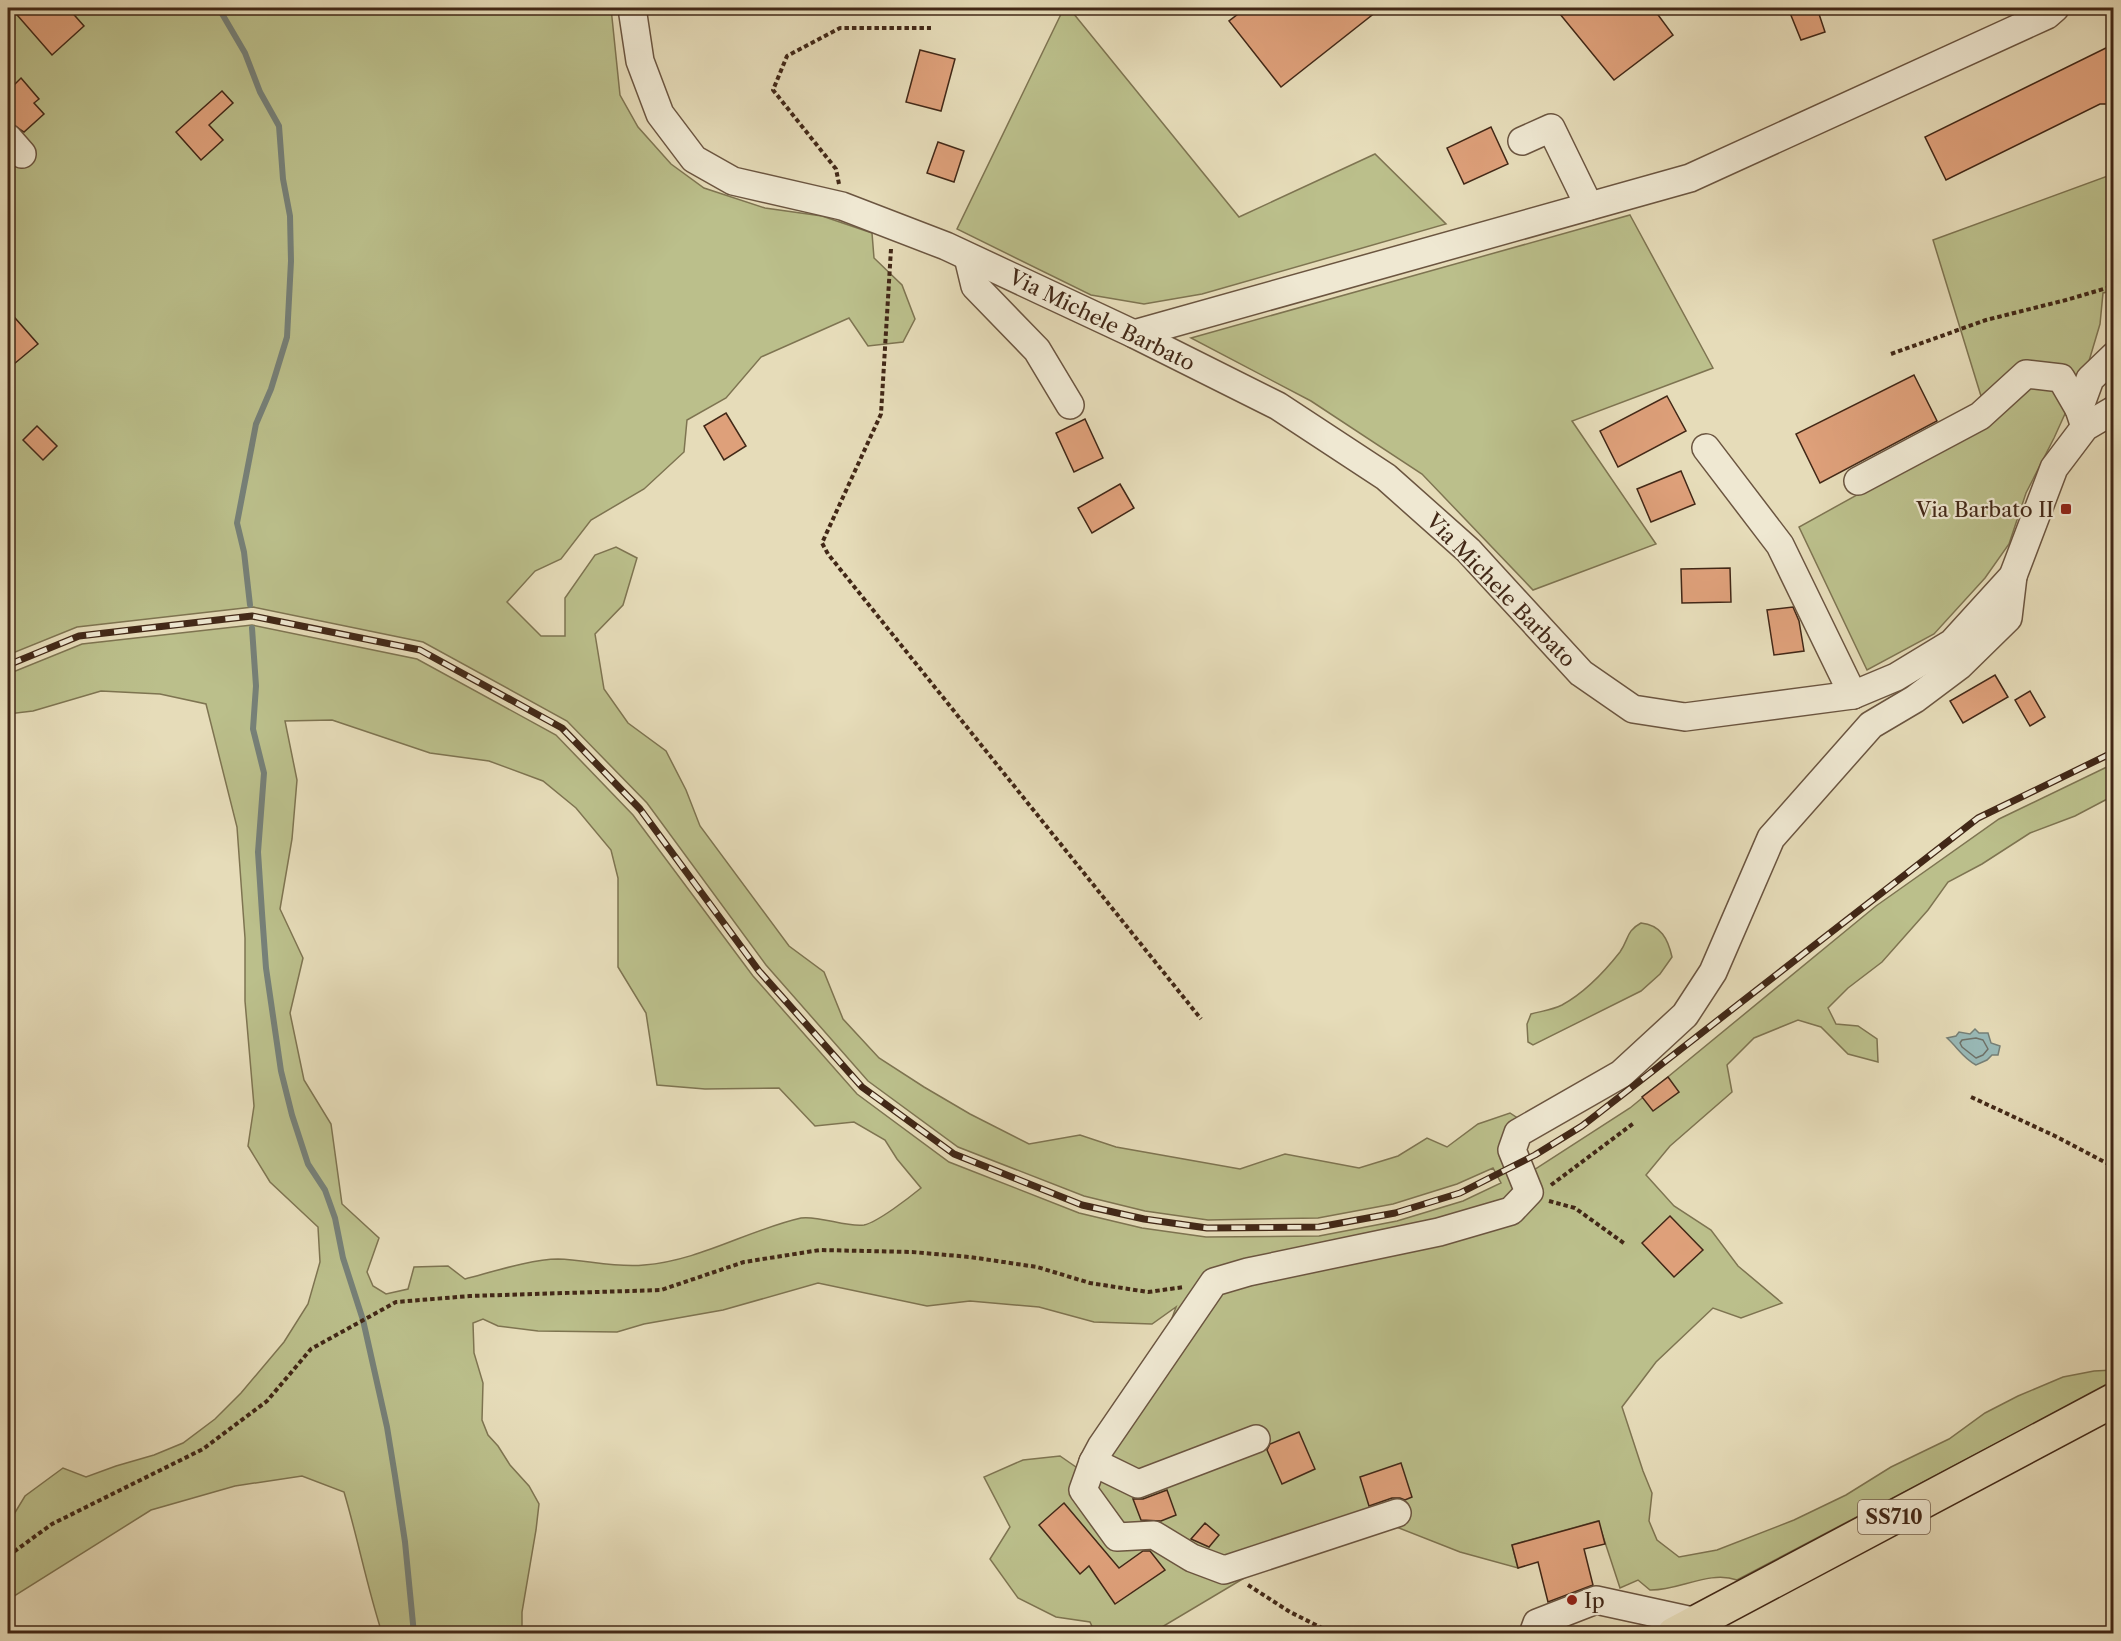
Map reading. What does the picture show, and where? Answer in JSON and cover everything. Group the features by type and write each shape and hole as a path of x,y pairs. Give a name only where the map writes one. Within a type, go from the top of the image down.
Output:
{"main road":[{"name":"SS710","path":"1685,1628 2114,1400"}],"street":[{"name":"Via Michele Barbato","path":"632,8 640,62 660,114 694,159 733,181 842,206 892,224 1134,334 1278,406 1386,477 1468,550 1581,673 1633,709 1685,717 1854,695 1896,677 1952,643 2013,576 2054,468 2082,418"},
{"path":"1134,334 1690,178 2047,15 2055,8"},
{"path":"1522,141 1551,128 1589,206"},
{"path":"968,257 975,286 1037,350 1070,405"},
{"path":"2082,418 2090,379 2114,356"},
{"path":"1858,481 1980,416 2026,374 2061,378 2082,418 2114,427"},
{"path":"2082,418 2114,410"},
{"path":"1706,448 1780,545 1854,695"},
{"path":"1397,1513 1224,1570 1192,1558 1154,1535 1117,1538 1083,1490 1101,1447 1214,1282 1248,1272 1440,1232 1511,1211 1529,1192 1512,1150 1518,1133 1621,1074 1686,1015 1713,972 1771,838 1871,724 1915,699 1959,666 2008,618 2013,576"},
{"path":"1093,1462 1138,1484 1256,1438"},
{"path":"1533,1634 1537,1623 1596,1600 1685,1628"}],"path":[{"path":"842,206 836,169 773,90 787,56 840,28 931,28"},
{"path":"892,224 881,414 822,543 835,564 1202,1019"},
{"path":"1891,354 1986,320 2114,286"},
{"path":"1971,1097 2055,1136 2114,1167"},
{"path":"1529,1192 1549,1187 1560,1180 1634,1123"},
{"path":"1529,1192 1575,1209 1625,1244"},
{"path":"8,1556 52,1524 203,1449 267,1401 311,1349 396,1302 471,1296 661,1290 744,1262 820,1250 912,1252 970,1257 1036,1267 1090,1283 1148,1292 1214,1282"},
{"path":"1224,1570 1290,1612 1334,1634"}],"green space":[{"path":"8,8 611,8 620,95 638,127 671,164 704,188 765,208 822,216 872,233 874,258 902,285 915,319 903,342 868,346 849,318 761,357 726,398 687,420 684,452 644,489 591,520 561,559 535,571 507,602 541,636 565,636 565,598 595,555 616,547 637,558 623,605 595,634 604,689 628,723 666,751 686,790 700,826 789,946 824,972 843,1019 879,1058 970,1114 1029,1144 1080,1135 1116,1147 1240,1169 1285,1154 1359,1168 1398,1156 1427,1138 1447,1147 1478,1124 1510,1113 1519,1119 1517,1181 1630,1108 1876,906 1999,819 2113,764 2113,796 2075,816 2030,833 1982,864 1948,882 1928,910 1882,962 1848,988 1828,1008 1836,1024 1858,1026 1877,1039 1878,1062 1848,1054 1821,1027 1798,1020 1754,1038 1727,1065 1732,1092 1670,1146 1646,1175 1674,1206 1711,1230 1738,1266 1782,1303 1741,1318 1713,1308 1656,1362 1622,1407 1652,1493 1649,1521 1657,1540 1679,1557 1717,1550 1794,1520 1846,1495 1891,1467 1949,1439 1985,1413 2063,1377 2113,1370 2113,1382 1737,1580 1716,1577 1650,1590 1638,1580 1620,1588 1598,1521 1512,1545 1518,1568 1460,1552 1394,1526 1261,1568 1152,1633 1095,1633 1090,1622 1056,1617 1018,1598 990,1559 1010,1527 984,1477 1023,1460 1060,1456 1076,1467 1166,1335 1176,1307 1152,1324 1094,1322 1039,1307 970,1301 927,1306 818,1283 723,1310 644,1324 617,1332 538,1331 498,1326 483,1319 473,1323 474,1353 483,1383 482,1420 488,1435 529,1486 539,1504 522,1612 522,1633 382,1633 344,1492 302,1476 235,1486 151,1510 8,1600 8,1524 25,1496 63,1468 86,1477 183,1443 215,1419 241,1393 284,1342 308,1304 320,1262 318,1227 270,1182 248,1146 254,1106 245,1001 245,938 237,827 206,704 160,694 101,691 33,711 8,714 8,674 82,644 252,625 417,659 556,735 633,815 753,976 857,1094 949,1162 1079,1213 1142,1228 1206,1237 1319,1236 1397,1221 1463,1201 1501,1183 1493,1168 1457,1184 1393,1204 1318,1218 1208,1220 1145,1211 1084,1196 958,1147 868,1081 766,965 647,803 567,721 423,642 253,607 77,627 8,655","holes":["332,720 430,753 489,761 543,781 576,808 611,850 618,878 618,967 646,1013 657,1085 705,1089 779,1088 815,1126 854,1122 885,1140 921,1188 902,1203 864,1225 801,1218 781,1223 704,1252 664,1262 622,1265 558,1259 512,1266 465,1279 448,1266 414,1267 408,1289 386,1294 373,1286 367,1272 379,1238 342,1204 331,1124 304,1080 290,1013 303,958 280,909 292,839 297,780 285,721"]},
{"path":"1064,8 1069,8 1239,217 1375,154 1446,224 1202,294 1144,304 1091,295 957,229"},
{"path":"2113,174 2113,291 2103,293 2100,324 2089,361 2026,493 2009,544 1985,578 1934,634 1867,670 1799,527 1989,422 1933,240"},
{"path":"1630,215 1713,368 1572,421 1656,544 1533,590 1422,474 1311,401 1191,338"},
{"path":"1641,923 1659,930 1668,944 1672,957 1660,974 1641,991 1533,1045 1528,1042 1527,1024 1531,1014 1562,1005 1586,988 1614,959 1630,932"}],"water":[{"path":"1975,1029 1979,1033 1988,1033 1991,1043 2000,1046 1998,1055 1992,1055 1976,1065 1947,1038 1956,1036 1959,1032 1970,1034"}],"building":[{"path":"11,8 68,8 84,26 52,55"},
{"path":"1246,8 1381,8 1281,87 1229,21"},
{"path":"1555,8 1653,8 1673,35 1614,80"},
{"path":"1788,8 1817,8 1825,32 1801,40"},
{"path":"2114,44 2114,104 2100,104 1946,180 1925,137"},
{"path":"920,50 955,59 941,111 906,102"},
{"path":"21,78 39,99 34,103 44,114 24,132 8,121 8,91"},
{"path":"222,91 233,103 209,125 223,140 201,160 176,132"},
{"path":"1491,127 1508,164 1464,184 1447,148"},
{"path":"938,142 964,151 954,182 927,173"},
{"path":"8,310 38,344 8,369"},
{"path":"1914,375 1937,421 1820,483 1796,434"},
{"path":"1667,396 1686,431 1618,467 1600,431"},
{"path":"726,413 746,446 724,460 704,426"},
{"path":"1085,419 1103,458 1074,472 1056,433"},
{"path":"37,426 57,446 43,460 23,440"},
{"path":"1681,471 1695,504 1651,522 1637,489"},
{"path":"1120,484 1134,508 1092,533 1078,508"},
{"path":"1730,568 1731,602 1682,603 1681,569"},
{"path":"1793,607 1799,621 1804,651 1774,655 1767,610"},
{"path":"1995,675 2008,697 1963,723 1950,701"},
{"path":"2030,691 2045,717 2030,726 2015,700"},
{"path":"1668,1077 1679,1092 1653,1111 1642,1097"},
{"path":"1670,1216 1703,1250 1674,1277 1642,1243"},
{"path":"1299,1432 1315,1469 1282,1484 1267,1450 1270,1444"},
{"path":"1401,1463 1412,1497 1405,1500 1392,1498 1369,1506 1360,1477"},
{"path":"1167,1490 1176,1515 1161,1521 1141,1520 1133,1499 1143,1499"},
{"path":"1064,1503 1119,1568 1143,1551 1150,1551 1165,1570 1115,1604 1089,1566 1080,1574 1039,1525"},
{"path":"1599,1521 1605,1544 1584,1549 1593,1585 1548,1602 1538,1562 1518,1568 1512,1545"},
{"path":"1205,1523 1219,1535 1209,1547 1191,1539"}],"waterway":[{"path":"221,12 245,53 260,92 279,126 283,179 290,216 291,261 287,337 271,389 256,424 237,523 244,552 250,605"},
{"path":"252,628 256,686 253,729 264,773 258,852 266,968 281,1071 308,1164 325,1190 335,1218 343,1258 363,1320 387,1427 395,1476 405,1542 414,1634"}],"railway":[{"path":"8,665 79,636 252,616 420,650 562,728 640,809 759,971 862,1087 954,1154 1082,1205 1144,1219 1207,1228 1319,1227 1395,1213 1460,1193 1535,1155 1582,1126 1978,818 2114,752"}],"place":[{"name":"Via Barbato II","path":"2066,509"},
{"name":"Ip","path":"1572,1600"}]}
